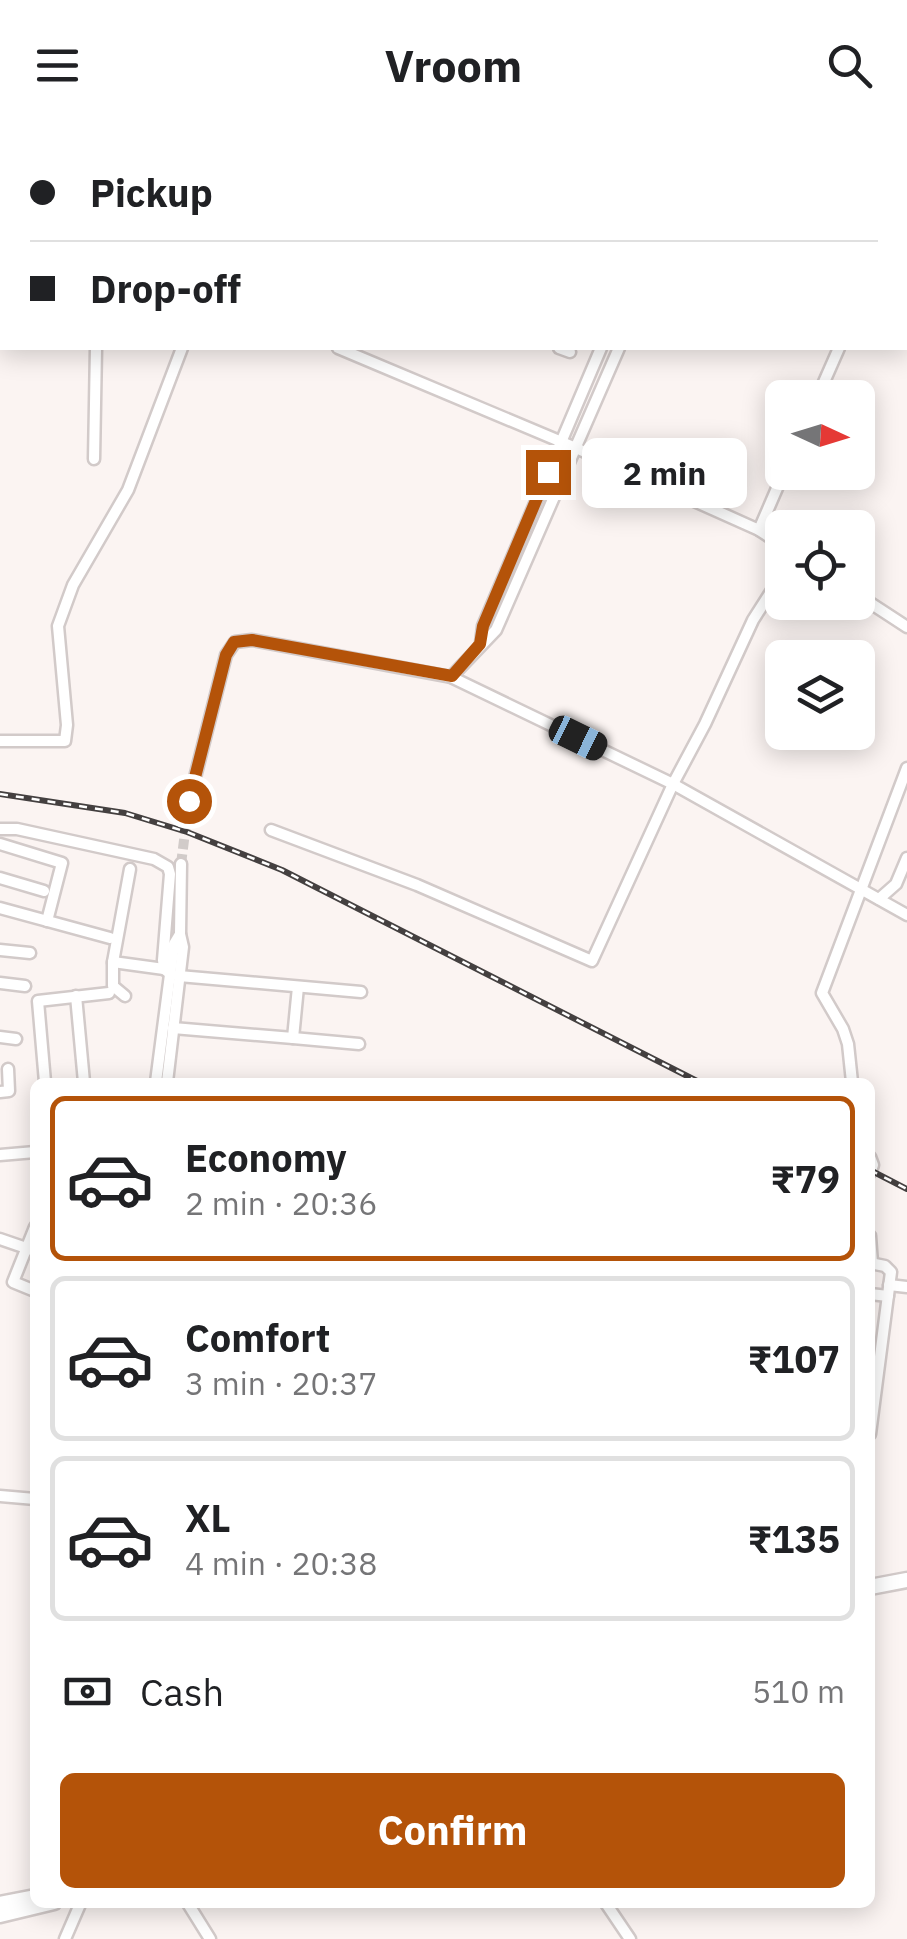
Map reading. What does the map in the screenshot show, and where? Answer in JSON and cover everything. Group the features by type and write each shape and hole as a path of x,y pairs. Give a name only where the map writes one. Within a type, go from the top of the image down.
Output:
{"main road":[{"path":"875,1586 907,1580"},
{"path":"0,1904 30,1898"},
{"path":"0,1915 30,1908"}],"street":[{"path":"94,459 96,350"},
{"path":"0,741 65,741 58,626 73,586 128,490 181,350"},
{"path":"343,350 560,441 765,534"},
{"path":"564,350 570,352"},
{"path":"480,644 483,626 601,350"},
{"path":"452,676 496,630 618,350"},
{"path":"825,380 838,350"},
{"path":"759,530 776,490"},
{"path":"510,562 523,568"},
{"path":"271,830 417,884 592,960 673,784 765,601"},
{"path":"875,606 907,628"},
{"path":"189,801 226,655 234,642 252,640 452,676 673,784 907,915"},
{"path":"852,1078 843,1029 822,993 907,768"},
{"path":"0,829 17,829 154,859 168,867 173,1028 167,1078"},
{"path":"47,921 68,842"},
{"path":"0,844 62,863"},
{"path":"879,899 896,884 907,858"},
{"path":"157,1078 174,944 180,934 181,864"},
{"path":"124,996 113,986 113,962 130,869"},
{"path":"0,878 44,891"},
{"path":"0,908 110,938"},
{"path":"0,950 30,953"},
{"path":"113,962 172,973 360,992"},
{"path":"0,983 25,986"},
{"path":"293,1038 298,987"},
{"path":"45,1078 38,1001 109,993"},
{"path":"76,996 84,1078"},
{"path":"173,1028 359,1044"},
{"path":"0,1037 16,1039"},
{"path":"0,1092 9,1091 8,1069"},
{"path":"0,1155 30,1152"},
{"path":"0,1239 30,1250"},
{"path":"30,1252 13,1282 30,1288"},
{"path":"875,1264 891,1272 875,1364"},
{"path":"875,1293 907,1287"},
{"path":"875,1331 883,1332"},
{"path":"0,1496 30,1498"},
{"path":"65,1939 78,1908"},
{"path":"190,1908 210,1939"},
{"path":"609,1908 630,1939"}],"tunnel":[{"path":"181,864 189,801"}],"railway":[{"path":"0,794 125,813 187,832 282,870 691,1078"},
{"path":"875,1173 907,1189"}],"route":[{"path":"189,801 226,655 234,642 252,640 452,676 480,644 483,626 548,472"}]}
